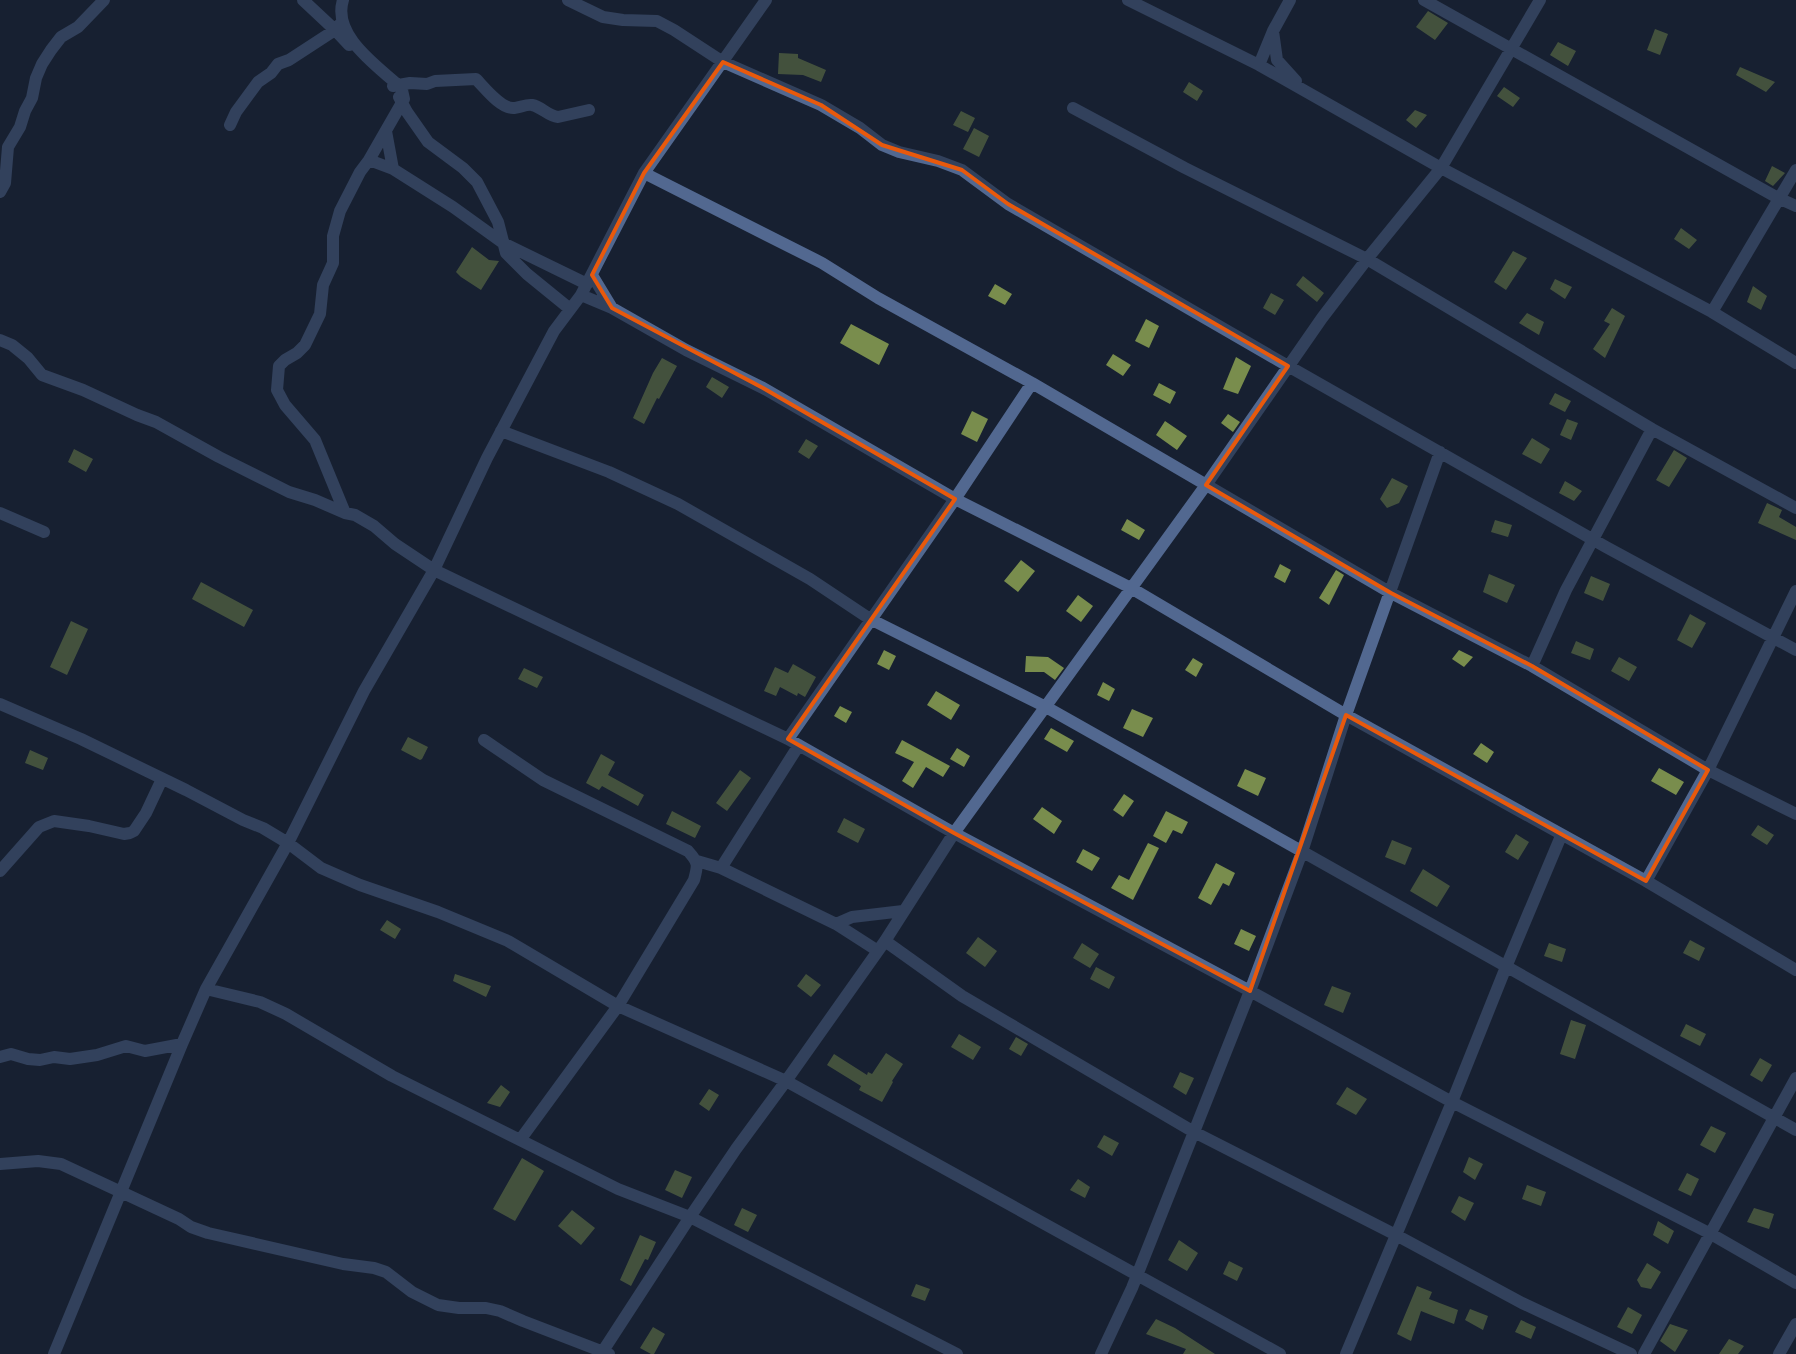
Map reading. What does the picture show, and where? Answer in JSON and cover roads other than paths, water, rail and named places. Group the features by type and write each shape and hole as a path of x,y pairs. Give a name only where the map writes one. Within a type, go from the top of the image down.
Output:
{"street":[{"path":"0,192 5,183 8,147 20,127 32,98 36,78 42,64 61,37 78,28 104,0"},
{"path":"302,0 339,26 363,60 396,86 402,102 428,142 463,168 477,182 498,222 506,253 527,274 570,309"},
{"path":"339,26 343,0"},
{"path":"568,0 603,17 623,20 657,21 723,62 821,105 860,128 882,145 899,152 938,161 962,170 1008,204 1288,366 1592,539 1796,650"},
{"path":"54,1354 119,1193 206,989 288,843 364,691 434,570 501,431 554,331 586,285 644,173 766,0"},
{"path":"1128,0 1259,65 1441,168 1712,312 1796,363"},
{"path":"1259,65 1273,31 1290,0"},
{"path":"1424,0 1778,198 1796,206"},
{"path":"0,1164 38,1161 61,1164 119,1193 179,1219 191,1227 208,1233 343,1264 374,1268 386,1272 412,1292 438,1305 458,1308 486,1308 500,1311 605,1353 690,1217 736,1148 882,946 954,833 1206,485 1288,366 1367,259 1441,168 1540,0"},
{"path":"230,125 236,112 258,82 278,64 289,60 339,26"},
{"path":"1273,31 1277,60 1307,92"},
{"path":"396,86 476,78 491,96 508,108 531,105 553,117 589,110"},
{"path":"345,513 315,440 285,405 277,390 279,366 305,346 320,314 324,285 333,263 333,236 340,211 360,172 369,160 402,102"},
{"path":"1073,108 1185,168 1367,259 1652,429 1796,508"},
{"path":"386,131 393,169"},
{"path":"369,160 393,169 503,243 586,285 612,308 686,350 763,388 955,499 1130,588 1346,715 1561,836 1646,881 1796,970"},
{"path":"1712,312 1796,170"},
{"path":"644,173 822,263 878,298 1032,383 1390,592 1532,666 1708,770 1796,814"},
{"path":"586,285 612,308"},
{"path":"0,340 12,345 28,358 42,375 83,390 156,422 270,484 345,513 355,515 374,526 395,544 434,570 794,742 954,833 1250,991 1452,1102 1711,1234 1796,1283"},
{"path":"721,868 794,742 870,619 955,499 1032,383"},
{"path":"1532,666 1566,590 1652,429"},
{"path":"501,431 609,472 678,504 810,579 870,619 1046,707 1796,1130"},
{"path":"1101,1354 1138,1274 1250,991 1302,852 1346,715 1440,452"},
{"path":"0,513 44,532"},
{"path":"1646,881 1708,770 1796,590"},
{"path":"0,704 81,739 186,790 242,820 263,828 288,843 321,868 360,885 438,912 508,941 618,1006 786,1081 1280,1354"},
{"path":"484,740 543,780 688,851 697,860 721,868 882,946 962,996 1194,1132 1396,1235 1522,1303 1631,1354"},
{"path":"0,872 39,827 54,821 124,834 130,833 146,813 162,779"},
{"path":"1346,1354 1561,836"},
{"path":"520,1140 618,1006 694,880 698,867 697,860"},
{"path":"836,924 852,917 903,911"},
{"path":"206,989 260,1002 286,1014 392,1076 618,1190 690,1217 957,1354"},
{"path":"0,1057 11,1054 28,1059 40,1060 54,1057 70,1059 97,1056 121,1046 145,1051 182,1044"},
{"path":"1644,1354 1796,1078"},
{"path":"1779,1354 1796,1324"}]}
